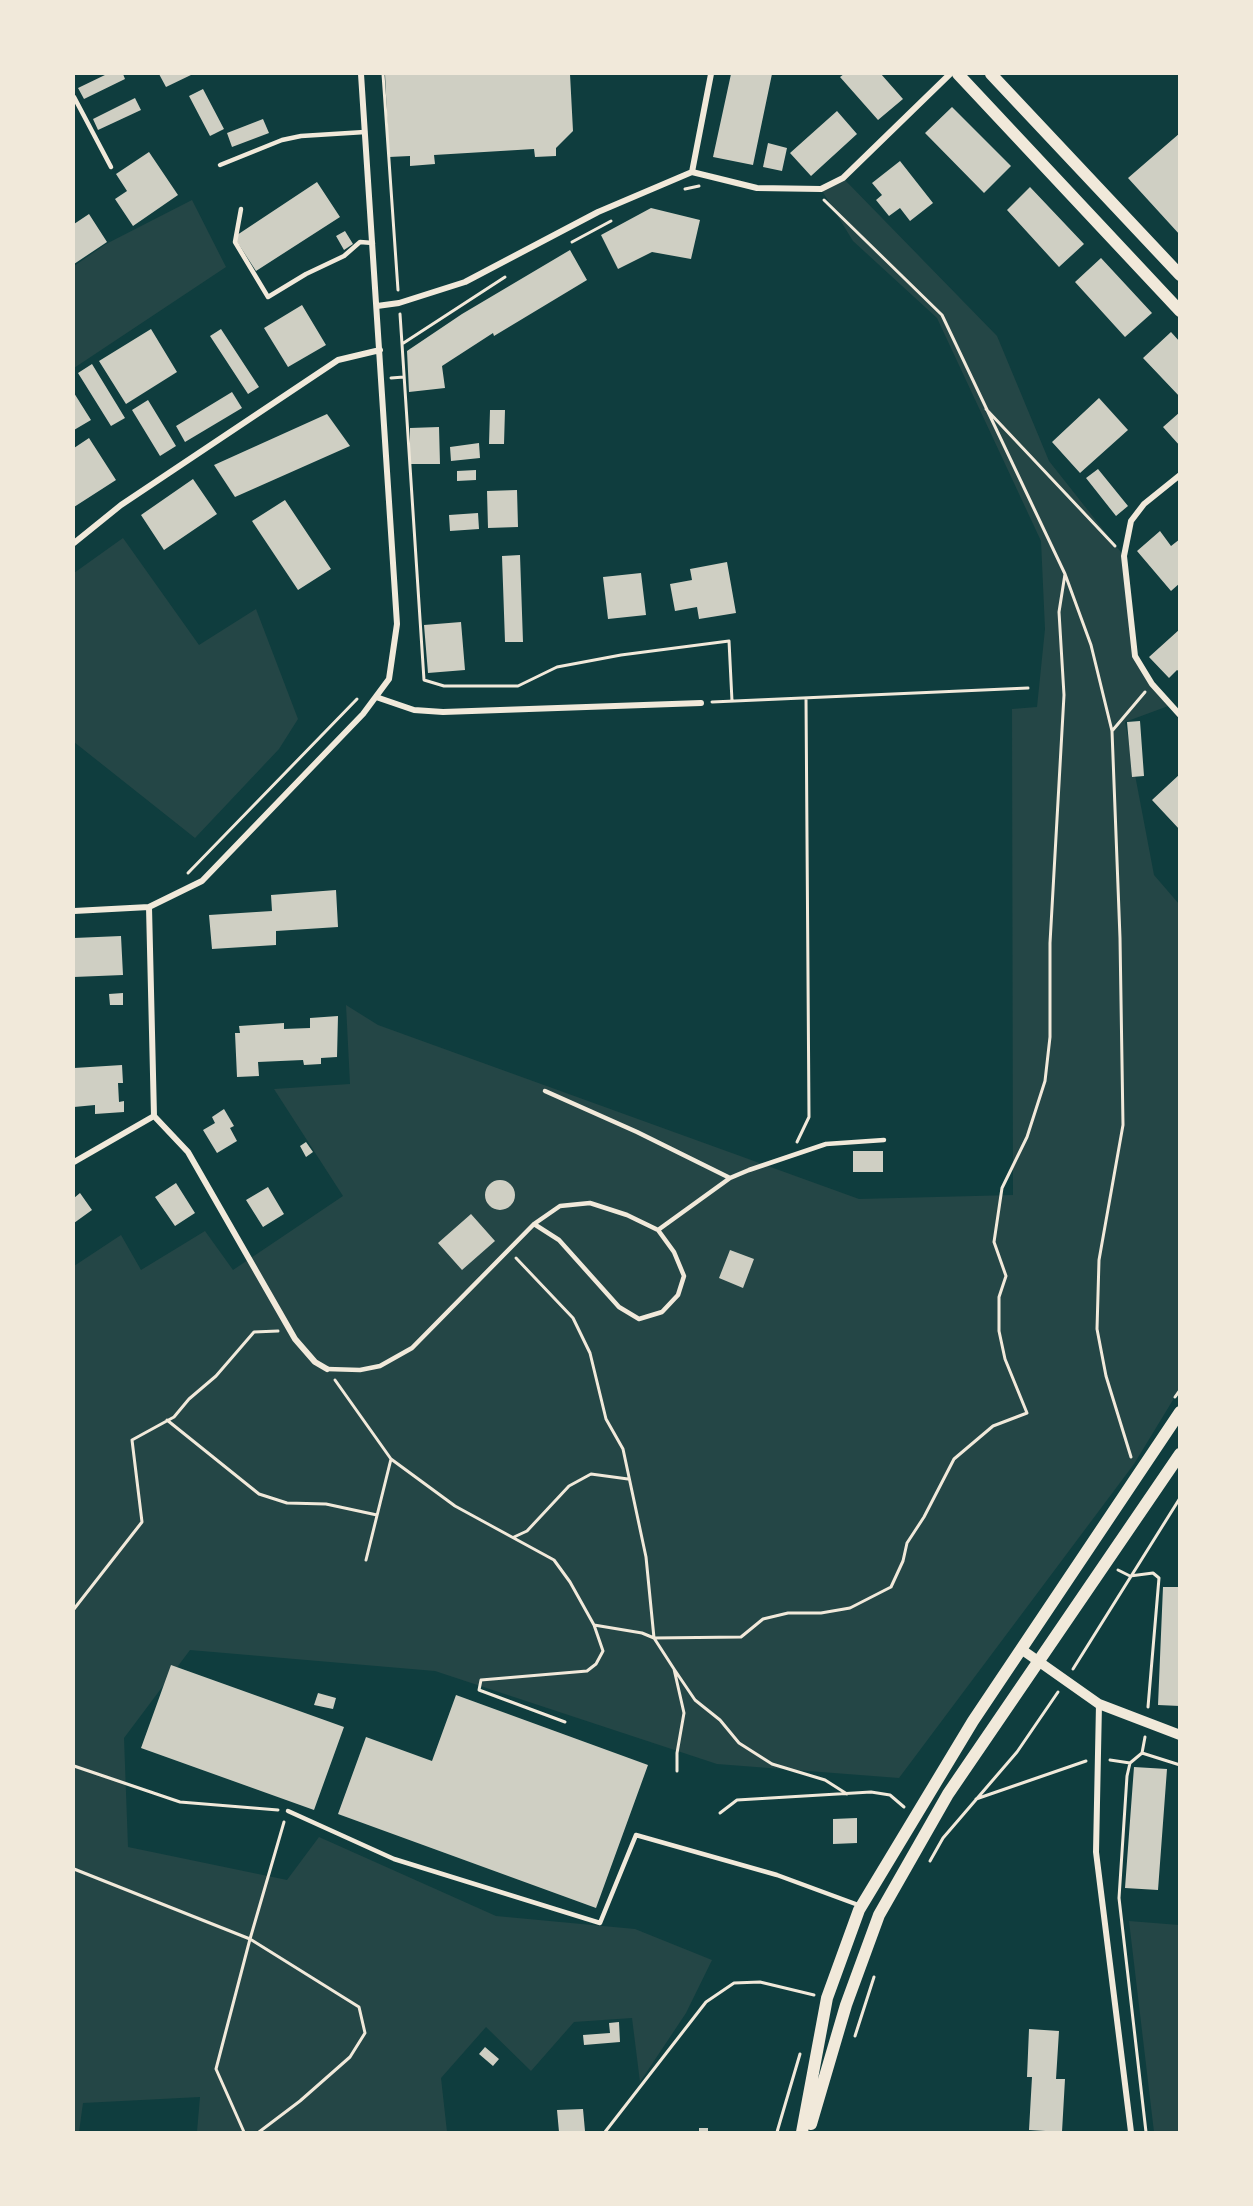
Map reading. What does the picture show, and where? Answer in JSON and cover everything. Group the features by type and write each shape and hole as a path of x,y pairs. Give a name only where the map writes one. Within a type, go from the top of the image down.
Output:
{"main road":[{"path":"958,74 1179,311"},
{"path":"991,74 1179,275"},
{"path":"802,2133 827,1998 861,1906 920,1806 1021,1649 1179,1412"},
{"path":"808,2133 846,2005 879,1915 948,1794 1179,1455"}],"street":[{"path":"74,911 149,907 202,881 376,697 389,680 398,624 361,74"},
{"path":"692,172 711,74"},
{"path":"377,306 399,303 465,282 597,212 692,172 757,188 821,189 843,178 950,74"},
{"path":"74,543 121,505 338,360 380,350"},
{"path":"1179,475 1144,504 1131,521 1124,556 1136,656 1152,684 1179,716"},
{"path":"376,697 414,710 443,712 701,703"},
{"path":"149,907 154,1116 188,1152 290,1330 315,1362 327,1369"},
{"path":"74,1162 154,1116"},
{"path":"1021,1649 1099,1704 1179,1735"},
{"path":"1099,1704 1096,1852 1131,2133"}],"lane":[{"path":"74,97 111,167"},
{"path":"220,165 291,138 365,132"},
{"path":"240,209 235,242 268,297 306,274 344,256 360,242 373,243"},
{"path":"545,1091 637,1132 730,1178"},
{"path":"658,1230 730,1178 791,1154 826,1144 884,1140"},
{"path":"327,1369 360,1370 380,1366 412,1348 534,1224 560,1206 590,1203 627,1215 658,1230 674,1252 684,1276 678,1295 662,1312 639,1319 619,1307 559,1240 534,1224"},
{"path":"288,1811 393,1859 600,1923 636,1835 777,1875 861,1906"}],"path":[{"path":"383,74 424,680 444,686 518,686 557,667 621,655 729,641 732,701"},
{"path":"677,190 699,187 705,175"},
{"path":"821,189 825,203 942,315 1065,574 1090,645 1112,732 1120,938 1123,1125 1099,1260 1097,1329 1106,1376 1134,1464"},
{"path":"569,243 619,218"},
{"path":"402,344 509,274"},
{"path":"984,407 1124,556"},
{"path":"594,1625 642,1633 654,1638 741,1638 763,1619 788,1613 821,1613 850,1608 891,1587 903,1561 907,1543 924,1517 954,1459 993,1426 1028,1413 1005,1359 999,1331 999,1297 1006,1276 994,1242 1002,1188 1027,1137 1045,1081 1050,1036 1051,932 1064,695 1059,612 1065,574"},
{"path":"1112,732 1152,684"},
{"path":"701,703 1028,688"},
{"path":"180,881 362,694"},
{"path":"791,1154 809,1118 806,698"},
{"path":"509,1250 573,1318 590,1353 606,1419 623,1449 646,1557 654,1638 695,1700 720,1720 739,1743 772,1764 825,1780 847,1794"},
{"path":"74,1609 142,1522 132,1440 174,1417 189,1399 216,1376 254,1332 290,1330"},
{"path":"327,1369 391,1459 455,1506 554,1560 570,1582 594,1625 603,1651 596,1665 587,1671 481,1680 478,1690 565,1722"},
{"path":"167,1420 259,1494 287,1503 326,1504 377,1515"},
{"path":"366,1560 391,1459"},
{"path":"514,1537 527,1531 569,1486 591,1474 628,1479"},
{"path":"926,1866 943,1838 974,1799 1017,1752 1065,1682 1179,1498"},
{"path":"1130,1576 1153,1573 1159,1578 1147,1721 1142,1753 1130,1763 1119,1898 1146,2133"},
{"path":"674,1669 684,1713 677,1753 677,1771"},
{"path":"1142,1753 1179,1765"},
{"path":"974,1799 1076,1763 1099,1759 1130,1763"},
{"path":"74,1766 180,1802 288,1811 250,1939 216,2069 244,2133"},
{"path":"720,1813 737,1800 847,1794 890,1795 906,1808"},
{"path":"900,1817 910,1799"},
{"path":"74,1869 250,1939 359,2007 365,2033 350,2057 300,2102 259,2133"},
{"path":"854,2039 875,1975"},
{"path":"605,2133 706,2002 734,1983 760,1982 819,1996"},
{"path":"777,2133 801,2051"}],"shaded area":[{"path":"843,178 997,336 1049,461 1124,556 1135,656 1171,705 1125,722 1154,875 1179,904 1179,1390 1134,1464 899,1778 717,1764 435,1671 190,1650 124,1738 128,1847 287,1880 319,1837 496,1916 635,1929 712,1960 686,2013 640,2082 632,2018 574,2022 531,2071 486,2027 441,2078 447,2132 197,2132 200,2097 83,2103 79,2132 74,2132 74,1266 121,1235 141,1270 205,1231 233,1270 343,1196 274,1089 350,1084 346,1005 378,1025 859,1199 1013,1195 1012,709 1037,707 1045,629 1041,541 937,318 853,241 821,189"},
{"path":"192,200 226,267 74,368 74,266 106,244"},
{"path":"123,538 199,645 256,609 298,719 279,749 195,838 74,742 74,573"},
{"path":"1129,1921 1179,1925 1179,2132 1154,2132"}],"building":[{"path":"107,74 123,74 125,79 84,99 78,88"},
{"path":"159,74 193,74 166,87"},
{"path":"385,74 570,74 573,131 556,148 556,156 535,157 534,149 434,155 435,164 410,166 410,156 389,157"},
{"path":"731,74 772,74 753,165 713,157"},
{"path":"844,74 881,74 903,99 878,120 840,77"},
{"path":"203,89 224,129 210,136 189,96"},
{"path":"135,98 141,110 98,130 93,119"},
{"path":"952,107 1011,166 984,193 925,133"},
{"path":"837,111 857,134 811,176 790,153"},
{"path":"263,119 269,133 232,147 227,133"},
{"path":"1180,133 1180,235 1128,178"},
{"path":"768,143 787,148 782,171 763,167"},
{"path":"149,152 178,195 133,226 115,199 127,191 116,174"},
{"path":"900,161 933,203 910,221 900,208 889,216 876,200 882,195 872,183"},
{"path":"317,182 340,217 256,271 234,237"},
{"path":"1030,187 1084,244 1059,267 1007,210"},
{"path":"651,208 700,220 691,259 652,252 618,269 601,235"},
{"path":"89,214 107,242 74,264 74,224"},
{"path":"345,231 353,244 344,250 336,236"},
{"path":"570,250 587,280 494,336 493,333 442,366 445,388 409,392 407,351 462,314"},
{"path":"1101,258 1152,313 1125,337 1075,282"},
{"path":"302,305 326,345 288,367 264,328"},
{"path":"151,329 177,372 126,404 99,361"},
{"path":"221,329 259,387 248,394 210,336"},
{"path":"1171,332 1180,342 1180,397 1143,358"},
{"path":"92,364 125,418 111,426 78,373"},
{"path":"232,392 242,408 185,442 176,426"},
{"path":"74,393 91,420 74,430"},
{"path":"1099,398 1128,430 1080,473 1052,442"},
{"path":"148,400 176,446 160,456 132,410"},
{"path":"490,410 505,410 504,444 489,444"},
{"path":"1180,412 1180,446 1163,427"},
{"path":"327,414 350,446 235,497 214,465"},
{"path":"439,427 440,464 410,464 410,428"},
{"path":"89,438 116,480 74,507 74,448"},
{"path":"479,443 480,458 451,461 450,447"},
{"path":"1098,469 1128,506 1116,516 1086,478"},
{"path":"476,470 476,480 457,481 457,471"},
{"path":"193,479 217,514 164,550 141,515"},
{"path":"517,490 518,527 488,528 487,491"},
{"path":"285,500 331,569 298,590 252,521"},
{"path":"478,513 479,529 450,531 449,515"},
{"path":"1160,531 1171,546 1180,539 1180,583 1171,591 1137,551"},
{"path":"520,555 523,642 505,642 502,556"},
{"path":"727,562 736,613 699,619 697,607 675,611 670,584 692,580 690,569"},
{"path":"641,573 646,615 608,619 603,577"},
{"path":"461,622 465,670 428,673 424,625"},
{"path":"1180,629 1180,672 1177,670 1169,678 1149,657"},
{"path":"1140,721 1144,776 1132,777 1127,722"},
{"path":"1180,774 1180,830 1152,800"},
{"path":"336,890 338,927 276,931 276,945 212,949 209,915 272,911 271,895"},
{"path":"121,936 123,975 74,977 74,938"},
{"path":"123,993 123,1005 110,1005 109,994"},
{"path":"338,1016 337,1057 321,1058 321,1064 304,1065 303,1060 258,1062 259,1076 237,1077 235,1033 240,1033 239,1026 284,1023 284,1029 310,1028 310,1018"},
{"path":"122,1065 123,1083 118,1083 119,1102 124,1101 124,1112 95,1114 95,1105 74,1107 74,1068"},
{"path":"224,1109 234,1126 230,1128 237,1141 217,1153 203,1130 215,1123 212,1117"},
{"path":"306,1142 313,1152 306,1157 300,1146"},
{"path":"853,1151 883,1151 883,1172 853,1172"},
{"path":"500,1180 511,1184 515,1195 511,1206 500,1210 489,1206 485,1195 489,1184"},
{"path":"176,1183 195,1213 175,1226 155,1197"},
{"path":"268,1187 284,1214 263,1227 246,1200"},
{"path":"80,1193 92,1210 74,1223 74,1198"},
{"path":"471,1214 495,1241 462,1270 438,1243"},
{"path":"730,1250 754,1259 743,1288 719,1278"},
{"path":"1163,1587 1180,1587 1180,1706 1158,1705"},
{"path":"171,1665 344,1727 314,1810 141,1748"},
{"path":"318,1693 336,1698 333,1709 314,1705"},
{"path":"456,1695 648,1765 596,1908 338,1814 366,1737 432,1761"},
{"path":"1134,1767 1167,1769 1158,1890 1125,1888"},
{"path":"857,1818 857,1843 833,1844 833,1819"},
{"path":"619,2022 620,2042 584,2045 583,2035 610,2033 609,2023"},
{"path":"1029,2029 1059,2031 1056,2079 1065,2079 1062,2132 1029,2130 1032,2077 1027,2077"},
{"path":"485,2047 499,2059 493,2066 479,2054"},
{"path":"583,2109 585,2131 559,2132 557,2110"},
{"path":"699,2128 708,2128 708,2132 699,2132"}]}
